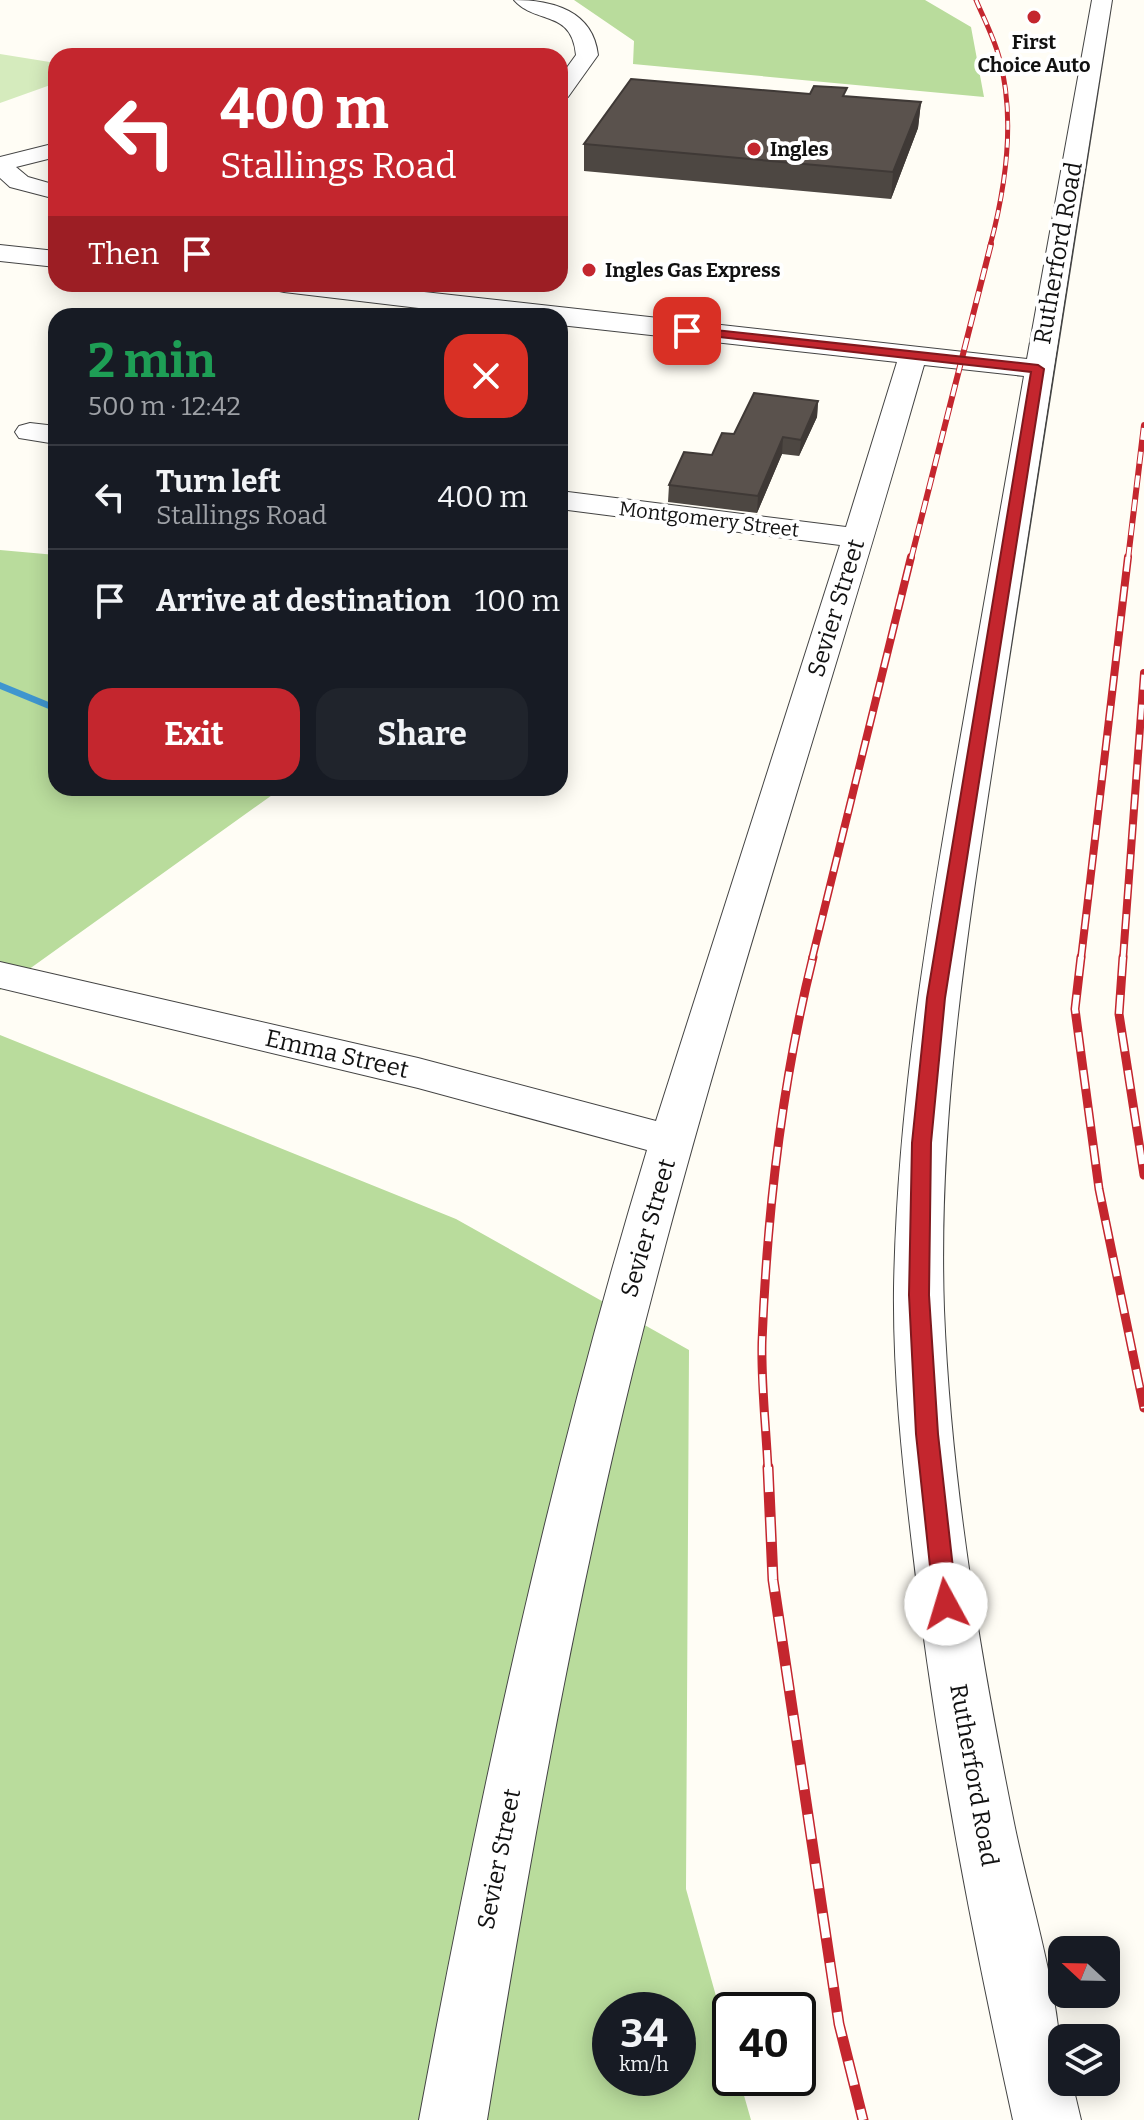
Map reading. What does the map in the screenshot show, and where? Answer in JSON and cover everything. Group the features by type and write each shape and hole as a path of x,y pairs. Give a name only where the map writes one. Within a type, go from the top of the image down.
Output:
{"street":[{"path":"524,0 567,18 585,36 587,55 568,81"},
{"name":"Rutherford Road","path":"1047,2120 970,1766 946,1604 929,1450 919,1295 921,1143 936,998 1038,369 1102,0"},
{"path":"0,165 48,152"},
{"path":"0,165 19,182 48,190"},
{"path":"0,253 48,258"},
{"path":"412,292 509,308"},
{"path":"568,317 1038,369"},
{"name":"Sevier Street","path":"453,2120 534,1673 609,1368 672,1141 913,355"},
{"name":"Montgomery Street","path":"568,501 858,538"},
{"name":"Emma Street","path":"0,975 418,1073 672,1141"}],"green space":[{"path":"574,0 925,0 971,27 984,97 633,64 634,41"},
{"path":"0,54 48,62 48,86 0,103"},
{"path":"0,550 48,554 48,796 271,796 0,990"},
{"path":"0,1035 456,1219 689,1350 686,1889 715,1992 712,1992 712,2096 744,2096 751,2120 0,2120"}],"building":[{"name":"Ingles","path":"631,79 810,94 814,86 847,88 843,96 921,102 893,172 584,144"},
{"path":"754,393 818,401 801,440 783,437 758,496 669,485 684,452 712,455 722,433 734,434"}],"waterway":[{"path":"0,685 48,706"}],"railway":[{"path":"976,0 997,50 1007,104 1007,152 1001,200 990,246"},
{"path":"911,559 991,244"},
{"path":"1128,559 1144,425"},
{"path":"812,959 911,557"},
{"path":"1081,959 1128,557"},
{"path":"1123,959 1144,673"},
{"path":"768,1469 762,1358 768,1245 785,1100 813,957"},
{"path":"1081,957 1075,1009 1099,1189 1144,1408"},
{"path":"1123,957 1119,1014 1144,1175"},
{"path":"768,1467 773,1580 839,2024 863,2120"}],"place":[{"name":"First Choice Auto","path":"1034,17"},
{"name":"Ingles","path":"754,149"},
{"name":"Ingles Gas Express","path":"589,270"}],"route":[{"path":"687,331 1038,369 936,998 921,1143 919,1295 927,1434 946,1604"}]}
